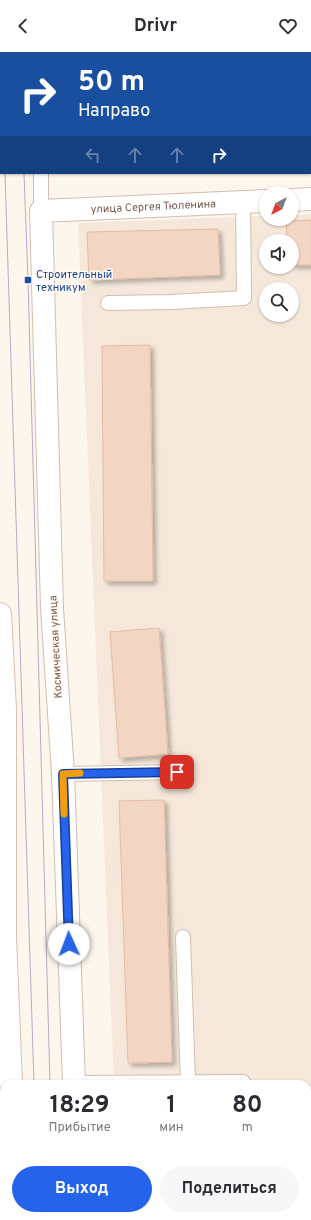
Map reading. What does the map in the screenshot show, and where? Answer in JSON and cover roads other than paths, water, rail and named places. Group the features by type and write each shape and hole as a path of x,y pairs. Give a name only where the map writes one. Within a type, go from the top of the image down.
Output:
{"street":[{"path":"299,200 311,199"},
{"name":"улица Сергея Тюленина","path":"41,210 259,201"},
{"name":"Космическая улица","path":"41,210 52,608 63,774 74,1080"},
{"path":"0,614 5,709 3,936 10,1080"}],"lane":[{"path":"41,174 41,210"},
{"path":"108,302 171,302 244,298 242,202"},
{"path":"63,774 177,772"},
{"path":"183,937 188,1080"}],"tram line":[{"path":"5,174 34,1080"},
{"path":"24,174 50,1080"}],"place":[{"name":"Строительный техникум","path":"28,280"}]}
